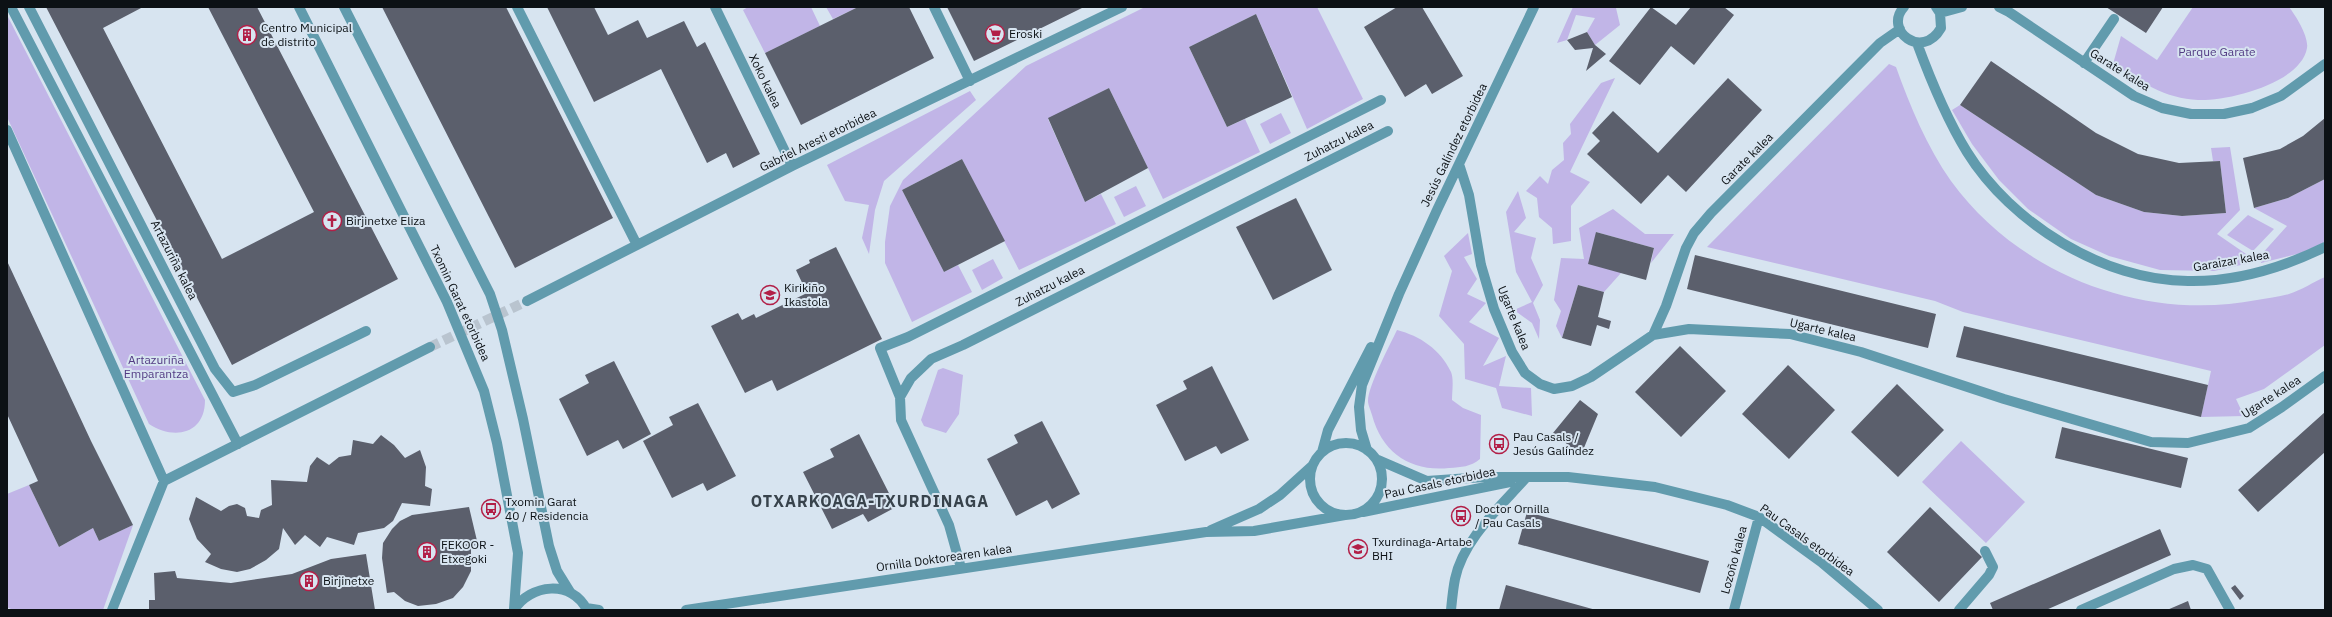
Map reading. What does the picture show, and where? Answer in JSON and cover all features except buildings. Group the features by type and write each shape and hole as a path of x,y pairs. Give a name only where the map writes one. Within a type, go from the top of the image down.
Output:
{"street":[{"path":"11,7 238,444"},
{"name":"Artazuriña kalea","path":"29,7 215,368 233,392 255,385 366,331"},
{"name":"Txomin Garat etorbidea","path":"299,7 447,302 484,391 497,443 518,553 514,610"},
{"name":"Txomin Garat etorbidea","path":"344,7 490,294 502,330 523,419 549,546 557,571 570,592 586,609"},
{"path":"517,7 637,245"},
{"name":"Xoko kalea","path":"715,7 792,166"},
{"path":"934,7 970,80"},
{"name":"Gabriel Aresti etorbidea","path":"527,301 792,166 1122,7"},
{"name":"Jesús Galíndez etorbidea","path":"1367,450 1361,430 1359,407 1362,385 1399,294 1534,7"},
{"path":"1904,7 1899,15 1900,29 1906,38 1917,43 1925,42 1937,34 1941,28 1938,10 1962,7"},
{"name":"Garate kalea","path":"1998,7 2009,12 2134,96 2162,108 2191,114 2224,114 2252,108 2281,96 2325,64"},
{"path":"2084,63 2114,19"},
{"name":"Garate kalea","path":"1653,335 1666,306 1686,248 1694,234 1711,213 1880,43 1900,29"},
{"name":"Garaizar kalea","path":"1917,43 1940,103 1968,153 2003,199 2046,233 2074,249 2101,262 2130,271 2160,279 2189,281 2247,274 2274,267 2325,247"},
{"name":"Zuhatzu kalea","path":"900,397 880,348 915,333 1380,100"},
{"path":"7,130 164,481"},
{"name":"Zuhatzu kalea","path":"900,397 911,378 931,358 970,341 1388,131"},
{"name":"Ugarte kalea","path":"1459,164 1469,195 1481,265 1494,309 1512,352 1525,373 1540,384 1554,389 1572,386 1591,377 1653,335 1689,329 1790,334 1861,352 2004,399 2151,442 2188,443 2249,428 2282,408 2325,376"},
{"name":"Jesús Galíndez etorbidea","path":"1322,452 1328,430 1399,294"},
{"path":"112,610 164,481 430,347"},
{"path":"900,397 901,420 949,525 960,568"},
{"path":"1344,443 1352,443 1367,450 1376,459 1382,474 1380,490 1372,504 1359,513 1345,515 1335,514 1319,503 1310,486 1312,466 1322,452 1328,447 1344,443"},
{"name":"Pau Casals etorbidea","path":"1376,459 1427,481 1484,477 1525,479 1568,477 1655,487 1727,505 1759,518 1821,562 1878,610"},
{"name":"Ornilla Doktorearen kalea","path":"1206,532 1259,509 1280,495 1312,466"},
{"path":"1451,610 1455,578 1466,552 1486,523 1525,479"},
{"name":"Pau Casals etorbidea","path":"1359,513 1525,479"},
{"name":"Ornilla Doktorearen kalea","path":"686,610 1206,532 1254,531 1345,515"},
{"name":"Lozoño kalea","path":"1734,610 1759,518"},
{"path":"1959,610 1989,575 1993,567 1986,551"},
{"path":"2081,610 2174,569 2193,565 2207,569 2230,610"},
{"path":"514,610 519,601 538,589 559,589 570,592"},
{"path":"586,609 599,610"}],"green space":[{"path":"748,7 811,7 820,26 765,53 743,10"},
{"path":"826,7 858,7 833,19"},
{"path":"1145,7 1317,7 1363,99 1307,129 1256,14 1189,47 1227,127 1245,119 1260,152 1163,199 1109,88 1048,119 1085,202 1101,194 1116,224 1019,270 962,159 902,190 944,272 958,265 972,292 912,322 885,263 885,242 890,206 903,180 1026,66"},
{"path":"1573,7 1616,8 1620,25 1595,45 1587,32 1595,18 1576,15 1567,40 1557,43"},
{"name":"Parque Garate","path":"2193,7 2289,7 2306,38 2307,48 2302,60 2292,71 2262,88 2227,97 2198,100 2186,99 2164,93 2143,83 2113,64 2121,36 2157,60"},
{"name":"Artazuriña Emparantza","path":"7,15 205,400 204,412 200,421 194,427 186,431 177,433 168,432 149,424 7,117"},
{"path":"1889,64 1896,67 1920,126 1934,154 1951,181 1979,214 2012,242 2048,266 2087,284 2128,297 2171,304 2214,305 2277,297 2294,292 2325,277 2325,345 2264,389 2236,399 2244,416 2201,417 2211,371 1963,312 1935,301 1707,247"},
{"path":"1615,78 1570,172 1590,182 1571,206 1571,241 1553,244 1552,228 1539,217 1537,198 1526,191 1540,176 1548,184 1552,170 1564,160 1563,143 1571,134 1570,124 1601,83"},
{"path":"970,91 976,100 884,181 875,210 869,254 862,238 869,205 845,201 827,165"},
{"path":"1960,105 2096,195 2144,212 2182,216 2226,213 2220,161 2213,161 2211,148 2230,147 2240,210 2217,234 2249,256 2250,263 2214,271 2160,270 2109,256 2071,239 2028,209 1999,180 1972,144 1952,110"},
{"path":"1281,113 1291,133 1270,144 1260,124"},
{"path":"2325,179 2325,242 2301,253 2261,263 2260,256 2287,226 2254,208 2288,198"},
{"path":"1136,186 1146,206 1124,217 1114,197"},
{"path":"1518,191 1526,218 1514,232 1536,238 1531,258 1543,285 1533,303 1540,320 1539,339 1532,323 1514,310 1532,302 1516,272 1506,212"},
{"path":"1613,209 1645,234 1674,234 1651,263 1654,248 1596,232 1621,273 1604,292 1578,285 1562,338 1556,326 1561,311 1554,300 1561,258 1584,259 1579,228"},
{"path":"2248,215 2274,229 2253,251 2227,235"},
{"path":"1468,233 1472,254 1464,257 1477,279 1467,294 1486,303 1469,322 1499,338 1483,366 1506,356 1499,386 1531,388 1532,416 1502,408 1496,388 1465,379 1464,344 1439,316 1452,271 1444,256"},
{"path":"993,259 1003,278 982,290 972,270"},
{"path":"1397,330 1414,336 1435,350 1451,372 1453,382 1452,400 1463,408 1481,415 1480,459 1476,462 1458,467 1422,467 1400,457 1391,450 1383,440 1377,428 1368,401 1375,376"},
{"path":"943,368 963,375 959,414 946,433 924,426 921,420 938,370"},
{"path":"1961,441 2025,502 1986,543 1922,482"},
{"path":"29,485 59,547 93,528 99,541 133,525 103,610 13,610 7,607 7,494"}],"tunnel":[{"path":"430,347 527,301"}],"place":[{"name":"Eroski","path":"995,34"},
{"name":"Centro Municipal de distrito","path":"247,35"},
{"name":"Birjinetxe Eliza","path":"332,221"},
{"name":"Kirikiño Ikastola","path":"770,295"},
{"name":"Pau Casals / Jesús Galíndez","path":"1499,444"},
{"name":"Txomin Garat 40 / Residencia","path":"491,509"},
{"name":"Doctor Ornilla / Pau Casals","path":"1461,516"},
{"name":"Txurdinaga-Artabe BHI","path":"1358,549"},
{"name":"FEKOOR - Etxegoki","path":"427,552"},
{"name":"Birjinetxe","path":"309,581"}],"district":[{"name":"OTXARKOAGA-TXURDINAGA","path":"870,501"}]}
